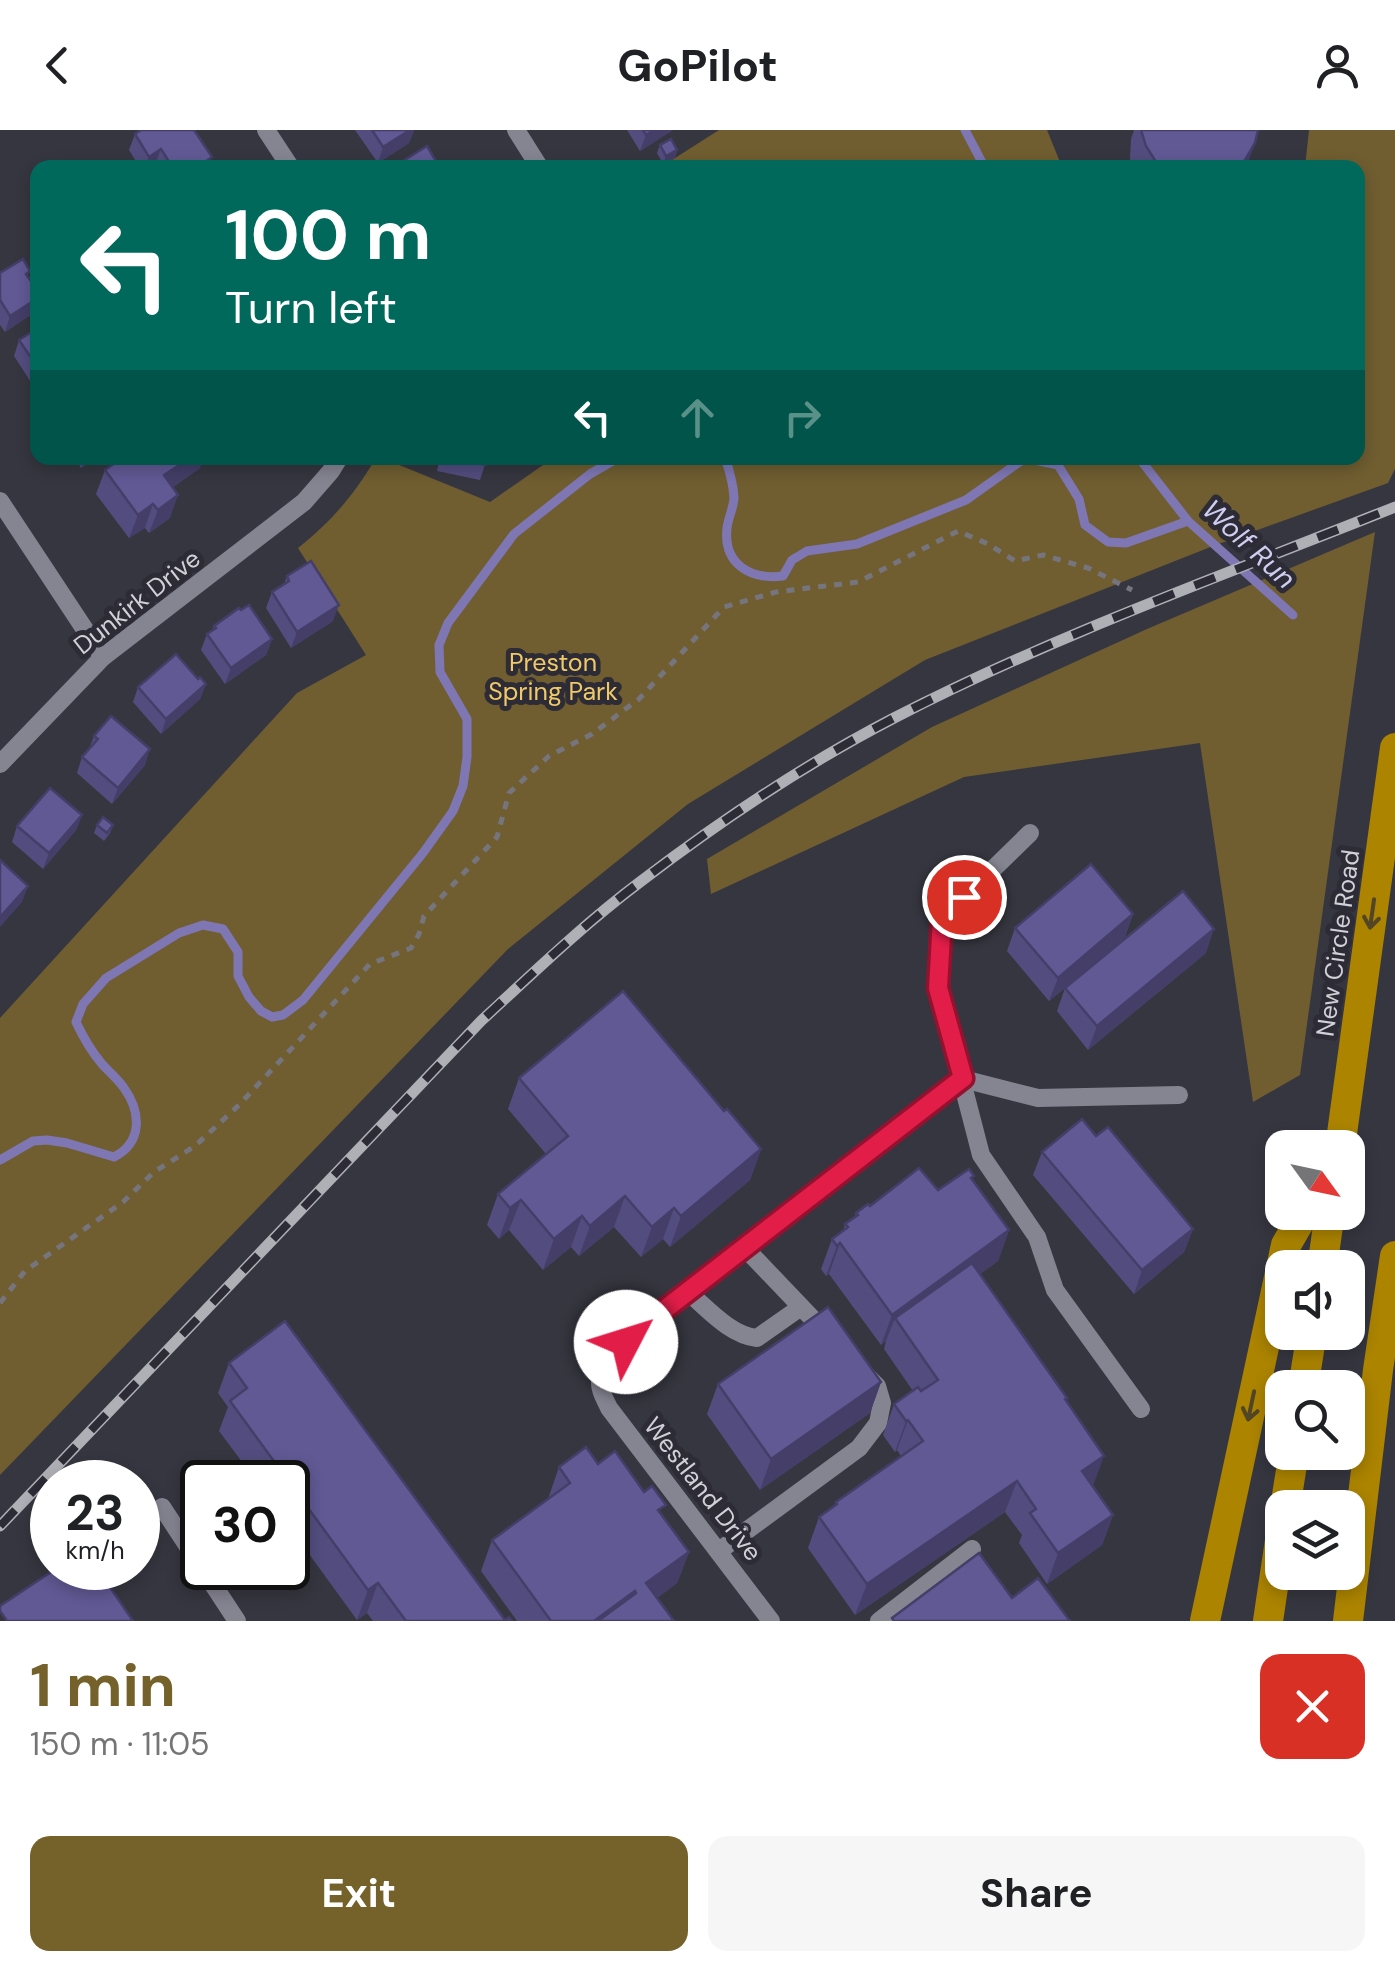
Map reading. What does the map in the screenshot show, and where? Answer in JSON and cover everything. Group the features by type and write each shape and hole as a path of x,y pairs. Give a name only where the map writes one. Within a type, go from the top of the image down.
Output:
{"highway":[{"name":"New Circle Road","path":"1342,1130 1395,748"},
{"path":"1205,1621 1286,1246 1295,1230"},
{"path":"1348,1621 1395,1256"},
{"path":"1268,1621 1273,1590"}],"street":[{"path":"266,130 285,160"},
{"path":"516,130 535,160"},
{"name":"Dunkirk Drive","path":"0,764 102,657 304,502 334,465"},
{"path":"0,500 102,657"},
{"path":"1030,832 942,918 938,988 981,1155 1037,1237 1055,1290 1141,1409"},
{"path":"963,1078 1038,1098 1178,1095"},
{"name":"Westland Drive","path":"772,1621 609,1408 599,1380 610,1360 646,1324 963,1078"},
{"path":"719,1551 860,1448 878,1422 882,1404 877,1386 745,1248"},
{"path":"688,1292 748,1337 757,1338 801,1307"},
{"path":"162,1506 236,1621"},
{"path":"879,1621 972,1549"}],"path":[{"path":"0,1304 25,1271 123,1202 154,1172 195,1146 240,1105 370,964 410,948 420,934 424,916 497,836 509,793 549,756 592,734 640,699 724,607 776,592 858,582 958,531 1015,561 1043,556 1088,568 1132,590"}],"green space":[{"path":"719,130 1047,130 1059,160 672,160"},
{"name":"Preston Spring Park","path":"1309,130 1395,130 1395,469 1388,483 1213,546 925,660 688,804 508,949 0,1475 0,1018 297,693 366,655 298,548 342,507 371,465 399,465 490,502 543,465 1365,465 1365,160 1306,160"},
{"path":"1375,532 1300,1075 1253,1102 1200,743 964,777 711,894 707,859 932,727 1147,629"}],"building":[{"path":"141,130 194,130 212,157 168,160 161,149 149,157 135,134"},
{"path":"372,130 410,130 383,147"},
{"path":"1141,130 1258,130 1245,160 1155,160"},
{"path":"671,139 677,150 666,156 660,145"},
{"path":"427,146 435,160 405,160"},
{"path":"23,259 30,271 26,274 30,280 30,303 10,316 0,300 0,273"},
{"path":"30,333 30,356 19,340"},
{"path":"112,465 179,465 164,475 178,495 158,510 153,504 138,515 105,470"},
{"path":"311,561 339,605 297,632 272,592 289,581 287,576"},
{"path":"249,605 272,639 231,668 207,634 239,608"},
{"path":"176,654 206,684 166,719 138,687"},
{"path":"111,716 150,749 118,788 82,757"},
{"path":"50,788 82,815 49,853 17,826"},
{"path":"103,817 113,825 107,833 97,825"},
{"path":"0,860 28,886 0,917"},
{"path":"1091,864 1133,914 1058,978 1015,928"},
{"path":"1183,891 1214,929 1097,1026 1065,988"},
{"path":"623,991 761,1149 681,1216 674,1208 652,1227 625,1196 590,1226 582,1216 554,1239 521,1200 510,1208 498,1194 568,1136 519,1078"},
{"path":"1082,1119 1096,1136 1108,1127 1193,1229 1142,1270 1042,1152"},
{"path":"919,1168 938,1190 969,1169 974,1176 971,1178 1009,1230 892,1315 840,1243 837,1246 832,1239 848,1227 845,1224 856,1213"},
{"path":"972,1263 1104,1456 1082,1471 1113,1515 1058,1553 1030,1513 1036,1509 1017,1481 867,1584 819,1517 923,1441 894,1404 918,1387 921,1391 938,1380 895,1318"},
{"path":"828,1307 881,1382 771,1459 718,1384"},
{"path":"285,1321 505,1620 509,1617 512,1621 406,1621 378,1583 368,1590 310,1511 310,1460 273,1460 230,1401 247,1388 229,1363"},
{"path":"586,1447 598,1464 615,1451 644,1492 652,1486 666,1505 658,1510 689,1552 646,1583 674,1621 598,1621 635,1591 594,1621 551,1621 492,1540 570,1483 559,1467"},
{"path":"979,1553 1012,1598 1038,1578 1070,1621 894,1621 892,1618"},
{"path":"30,1586 30,1590 112,1590 133,1621 7,1621 0,1606"}],"waterway":[{"name":"Wolf Run","path":"965,130 981,160"},
{"path":"0,1160 33,1141 67,1143 114,1157 130,1143 136,1126 130,1097 94,1054 76,1022 83,1004 106,978 179,933 203,925 223,929 238,952 238,976 249,997 272,1017 283,1015 303,1000 423,853 453,811 463,786 467,719 440,672 439,645 448,623 514,534 606,465"},
{"path":"727,465 734,497 727,528 729,551 741,567 771,577 783,576 792,560 807,551 857,544 966,500 1015,465"},
{"path":"1058,465 1079,499 1085,525 1108,542 1126,543 1188,521"},
{"name":"Wolf Run","path":"1144,465 1188,521 1293,615"}],"railway":[{"path":"0,1526 481,1021 579,932 670,859 828,754 955,688 1142,606 1395,507"}],"route":[{"path":"626,1342 963,1078 938,988 942,918 964,897"}]}
